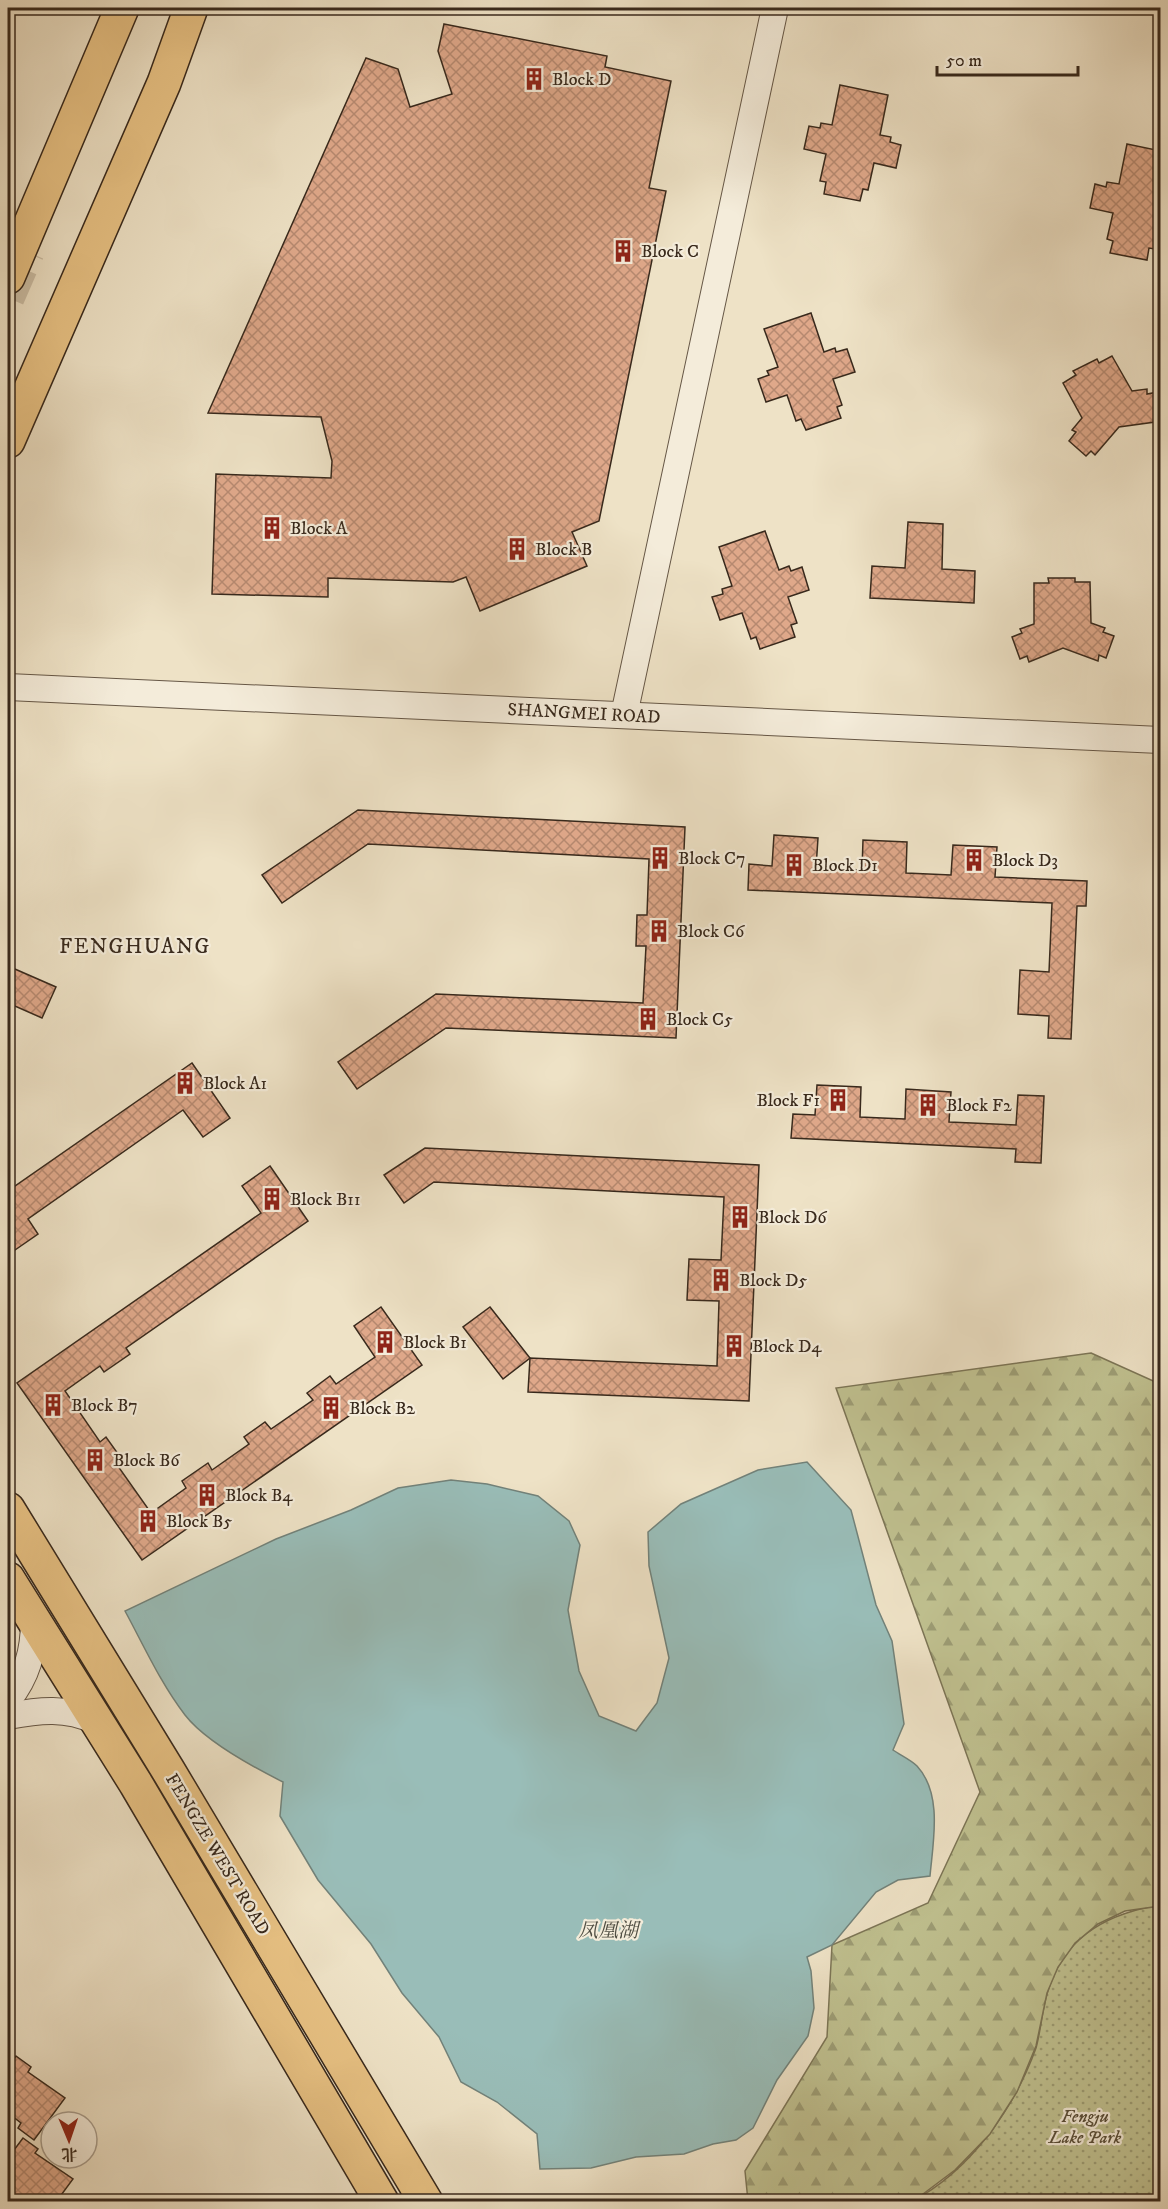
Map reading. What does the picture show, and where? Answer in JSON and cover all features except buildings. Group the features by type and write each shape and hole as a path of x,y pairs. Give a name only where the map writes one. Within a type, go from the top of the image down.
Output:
{"main road":[{"path":"8,277 122,8"},
{"path":"8,441 164,83 191,8"},
{"name":"FENGZE WEST ROAD","path":"8,1509 168,1770 426,2202"},
{"name":"FENGZE WEST ROAD","path":"8,1579 96,1721 382,2202"}],"street":[{"path":"624,715 776,8"},
{"name":"SHANGMEI ROAD","path":"8,687 1161,740"},
{"path":"8,1700 18,1687 28,1667 34,1644 34,1621"},
{"path":"8,1716 55,1709 83,1714 96,1721"}],"green space":[{"path":"1091,1353 1160,1384 1160,1906 1125,1911 1098,1924 1075,1943 1058,1967 1047,1993 1036,2046 1017,2092 990,2134 955,2170 915,2200 748,2201 745,2171 827,2037 832,1945 928,1903 980,1792 836,1388"},
{"name":"Fengju Lake Park","path":"1160,1906 1160,2201 911,2202 932,2189 971,2156 1002,2115 1027,2071 1036,2048 1045,2000 1054,1975 1074,1945 1087,1933 1117,1916"}],"water":[{"name":"凤凰湖","path":"807,1462 851,1510 876,1605 892,1641 904,1724 893,1750 917,1766 930,1790 934,1834 930,1876 898,1880 876,1892 832,1945 807,1957 811,1971 814,2008 808,2036 777,2080 753,2128 736,2140 713,2144 684,2154 636,2157 591,2168 540,2169 537,2134 497,2102 461,2082 439,2037 402,1993 371,1944 318,1880 280,1816 283,1782 231,1753 194,1725 168,1691 125,1611 276,1539 351,1510 398,1488 451,1480 487,1484 538,1496 569,1521 580,1545 568,1610 579,1671 599,1716 636,1731 657,1703 669,1658 649,1566 648,1532 681,1504 758,1470"}],"tunnel":[{"path":"8,298 28,252"}],"place":[{"name":"Block D","path":"534,79"},
{"name":"Block C","path":"623,251"},
{"name":"Block A","path":"272,528"},
{"name":"Block B","path":"517,549"},
{"name":"Block C7","path":"660,858"},
{"name":"Block D3","path":"974,860"},
{"name":"Block D1","path":"794,865"},
{"name":"Block C6","path":"659,931"},
{"name":"Block C5","path":"648,1019"},
{"name":"Block A1","path":"185,1083"},
{"name":"Block F1","path":"838,1100"},
{"name":"Block F2","path":"928,1105"},
{"name":"Block B11","path":"272,1199"},
{"name":"Block D6","path":"740,1217"},
{"name":"Block D5","path":"721,1280"},
{"name":"Block B1","path":"385,1342"},
{"name":"Block D4","path":"734,1346"},
{"name":"Block B7","path":"53,1405"},
{"name":"Block B2","path":"331,1408"},
{"name":"Block B6","path":"95,1460"},
{"name":"Block B4","path":"207,1495"},
{"name":"Block B5","path":"148,1521"}],"district":[{"name":"FENGHUANG","path":"135,946"}]}
